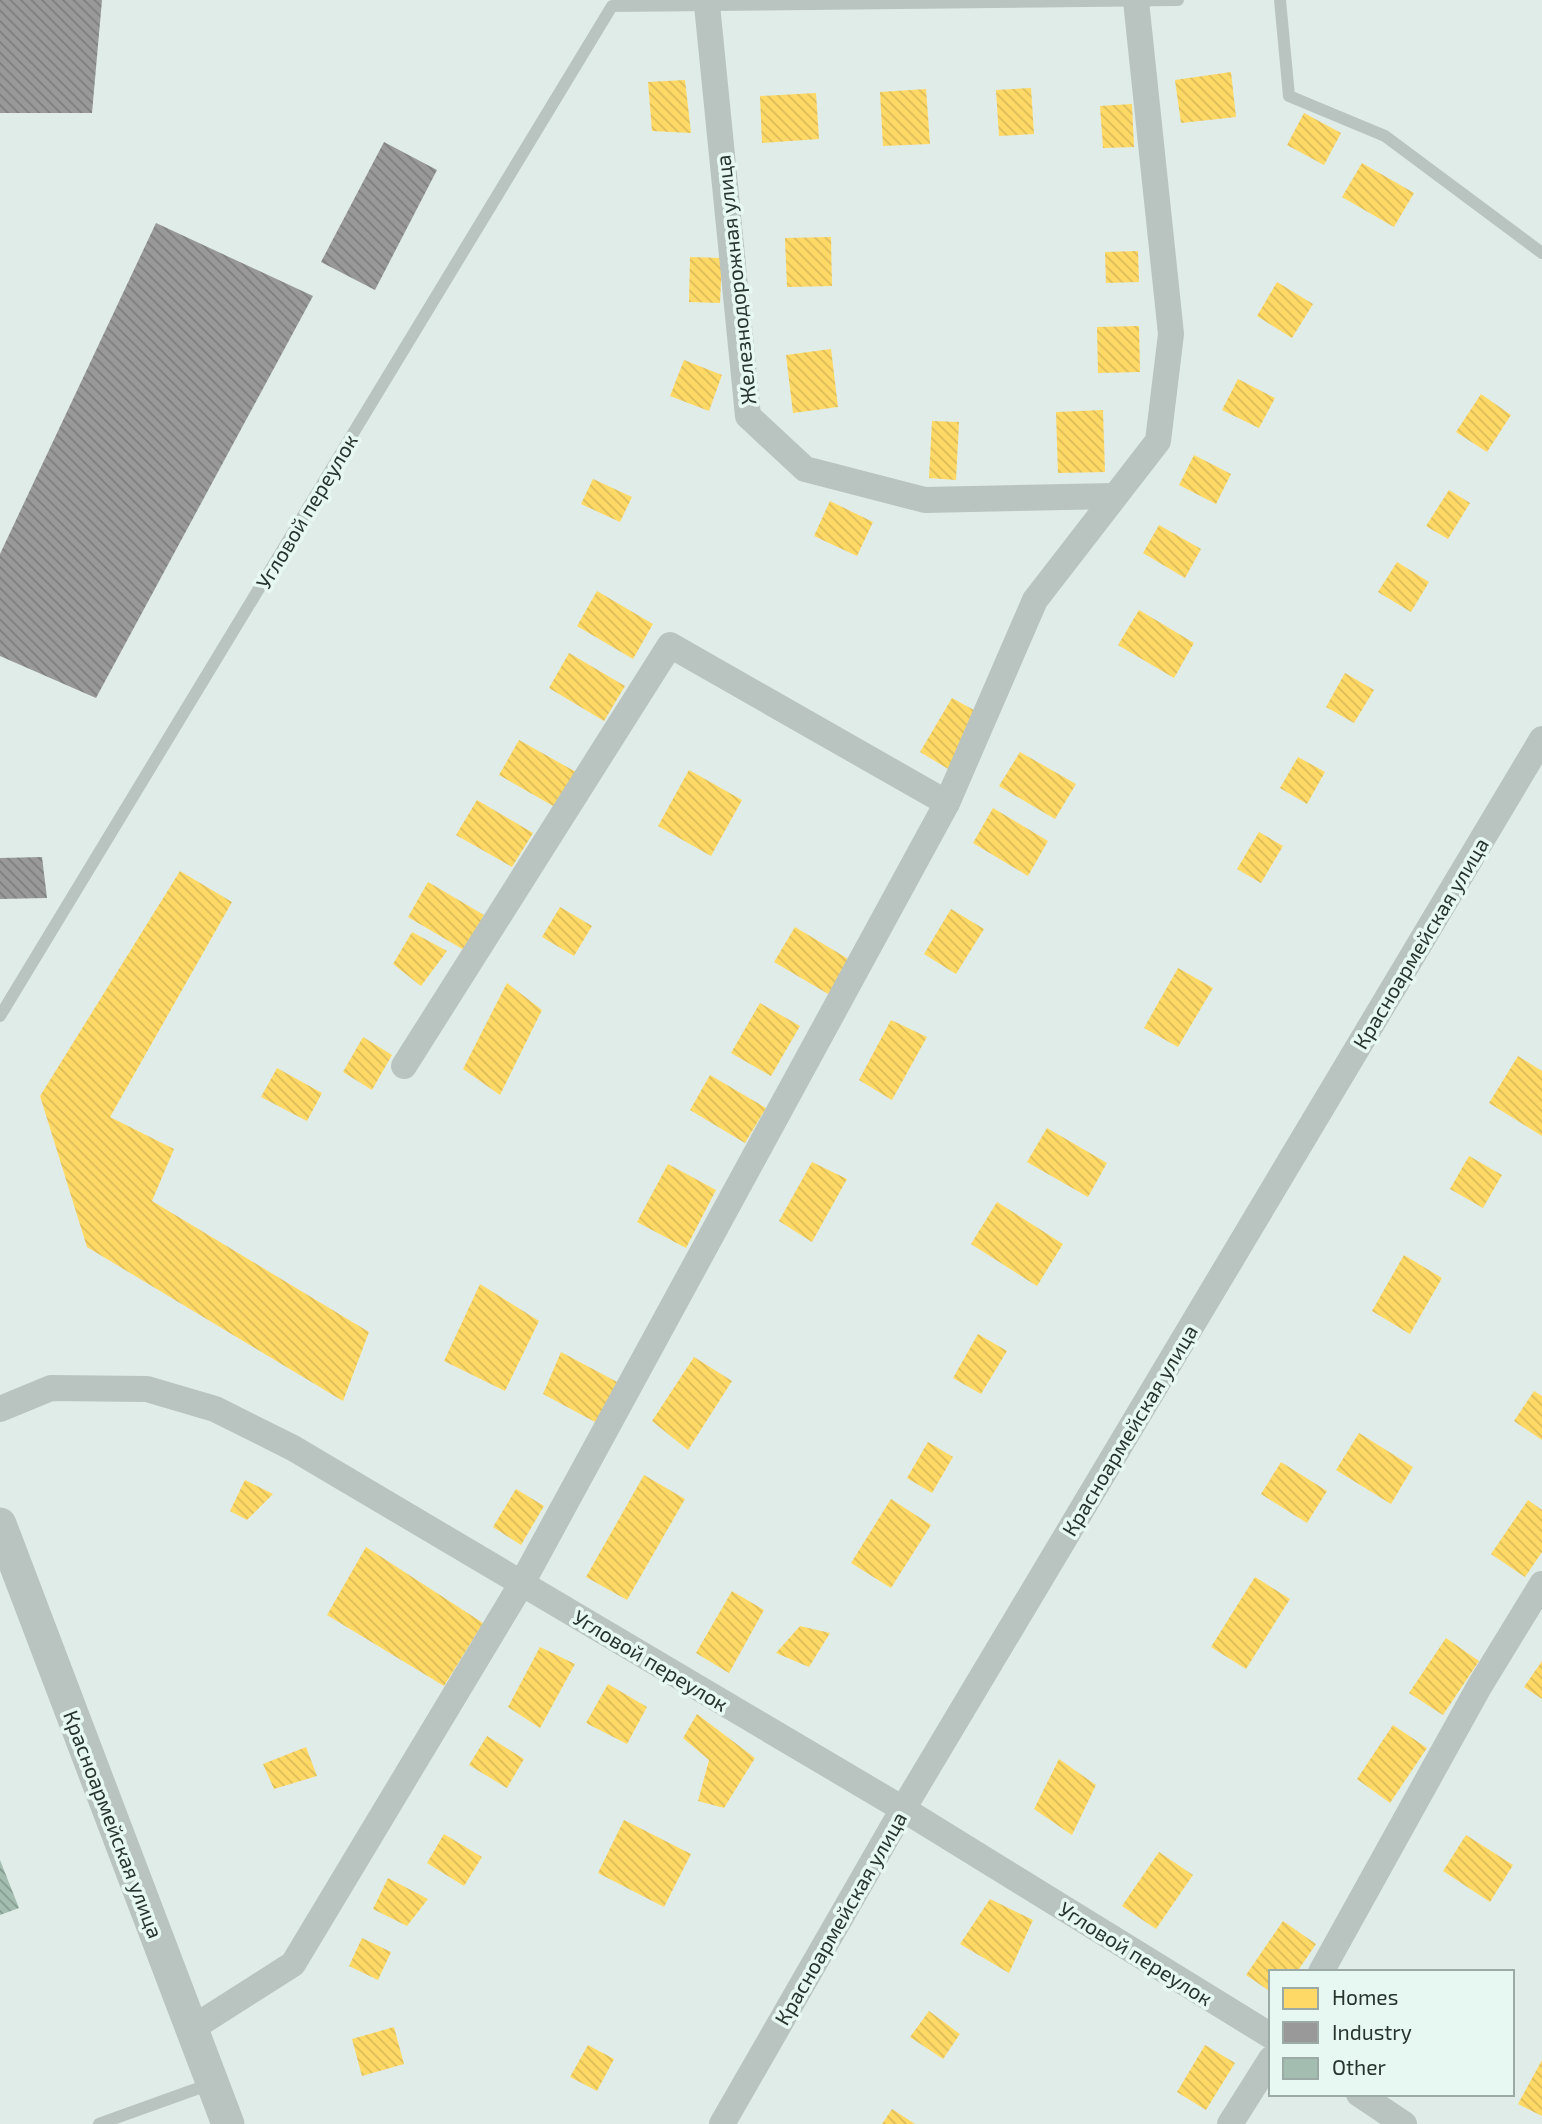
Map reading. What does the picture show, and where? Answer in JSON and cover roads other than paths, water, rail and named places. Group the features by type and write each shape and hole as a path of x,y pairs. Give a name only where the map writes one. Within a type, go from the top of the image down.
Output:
{"street":[{"path":"191,2029 293,1964 522,1583 947,803 1035,600 1158,441 1171,334 1136,1"},
{"name":"Железнодорожная улица","path":"708,5 748,416 805,469 925,500 1115,496"},
{"path":"404,1066 670,645 947,803"},
{"name":"Красноармейская улица","path":"722,2124 903,1809 1542,739"},
{"name":"Угловой переулок","path":"0,1409 51,1388 65,1388 147,1389 215,1409 293,1448 903,1809 1269,2035"},
{"name":"Красноармейская улица","path":"0,1524 228,2124"},
{"path":"1322,1970 1479,1687 1542,1584"},
{"path":"1230,2124 1269,2062"},
{"path":"1362,2096 1404,2124"}],"lane":[{"path":"1280,0 1289,96 1385,136 1542,253"},
{"path":"708,5 1176,1"},
{"name":"Угловой переулок","path":"0,1016 612,6 708,5"},
{"path":"99,2124 213,2083"}]}
